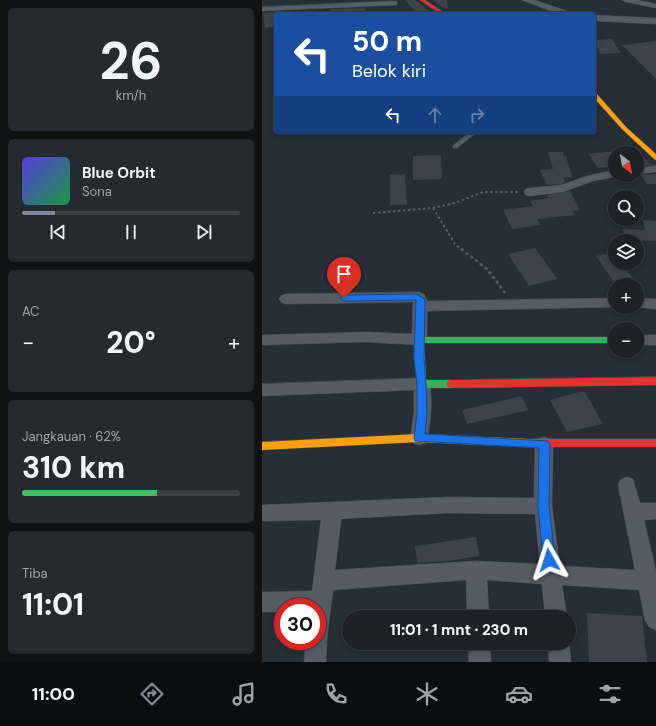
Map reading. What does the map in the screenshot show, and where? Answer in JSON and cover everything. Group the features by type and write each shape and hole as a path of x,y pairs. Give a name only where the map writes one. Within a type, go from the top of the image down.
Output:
{"street":[{"path":"422,0 440,12"},
{"path":"526,0 561,12"},
{"path":"626,0 656,6"},
{"path":"262,9 394,3"},
{"path":"596,18 656,21"},
{"path":"596,96 624,128 656,158"},
{"path":"644,170 656,169"},
{"path":"530,192 563,188 591,178 608,175"},
{"path":"286,299 416,297 420,299 419,340 422,384 422,414 419,438"},
{"path":"420,306 608,303"},
{"path":"644,303 656,304"},
{"path":"262,340 365,338 419,340 608,340"},
{"path":"644,340 656,340"},
{"path":"262,390 422,384 656,380"},
{"path":"262,446 419,438 544,444 656,443"},
{"path":"544,444 543,506 555,610"},
{"path":"626,485 652,581 656,620"},
{"path":"262,513 448,505 543,506"},
{"path":"321,598 332,511"},
{"path":"633,512 656,511"},
{"path":"262,602 322,591 476,570 652,581"},
{"path":"476,570 478,610"},
{"path":"315,662 316,650"},
{"path":"479,650 480,662"},
{"path":"559,650 560,662"}],"lane":[{"path":"455,147 471,134"}],"path":[{"path":"373,213 433,208 454,203 483,192 530,192"},
{"path":"433,208 455,244 478,261 492,276 505,293 508,299 508,305"}],"building":[{"path":"405,0 415,0 429,11 415,12"},
{"path":"433,0 447,0 448,8 444,8"},
{"path":"365,8 365,12 331,12 331,9"},
{"path":"274,12 274,26 265,28 263,13"},
{"path":"612,39 621,53 600,54 596,45 596,40"},
{"path":"656,41 656,79 622,45"},
{"path":"548,152 563,152 564,156 566,156 572,177 563,178 565,182 561,184 547,185 540,170 553,169"},
{"path":"608,152 608,167 598,168 588,154"},
{"path":"441,155 442,179 413,180 413,156"},
{"path":"644,158 649,163 653,165 644,166"},
{"path":"405,174 407,205 390,205 390,175"},
{"path":"656,174 656,184 647,184 644,180 644,175"},
{"path":"570,191 580,210 572,211 575,215 537,219 540,225 512,229 503,210 533,206 530,201 548,198 547,195"},
{"path":"644,220 656,221 656,241 644,241 644,234 624,234 623,229 645,230"},
{"path":"535,248 557,279 529,286 508,254"},
{"path":"608,253 608,270 626,270 633,278 611,278 596,256"},
{"path":"579,392 585,392 603,424 567,432 550,400"},
{"path":"522,396 528,410 467,424 462,410"},
{"path":"476,537 479,556 447,561 417,563 415,546"},
{"path":"587,613 642,616 647,662 589,662"}],"traffic: fast":[{"path":"451,384 422,384 419,358 419,340 608,340"}],"traffic: slow":[{"path":"596,96 624,128 656,158"},
{"path":"262,446 419,438 527,443"}],"traffic: jam":[{"path":"422,0 441,12"},
{"path":"451,384 656,381"},
{"path":"527,443 656,443"}],"route":[{"path":"344,298 419,297 419,358 422,384 422,414 419,438 544,444 543,506 549,560"}]}
